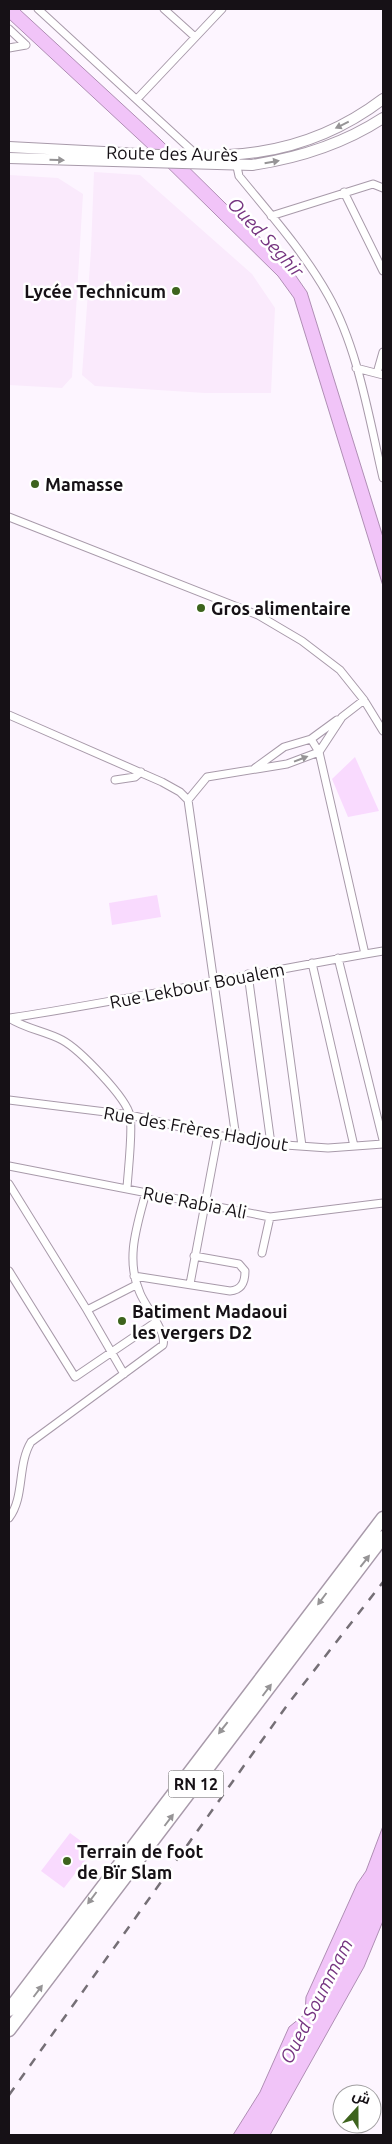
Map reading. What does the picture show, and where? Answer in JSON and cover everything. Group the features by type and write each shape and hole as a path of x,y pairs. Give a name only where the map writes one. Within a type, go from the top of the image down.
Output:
{"highway":[{"name":"RN 12","path":"9,2010 383,1518"},
{"name":"RN 12","path":"9,2030 383,1537"}],"street":[{"path":"38,9 199,157"},
{"path":"45,15 52,9"},
{"path":"164,9 195,37"},
{"path":"137,99 222,9"},
{"path":"9,29 26,45 9,48"},
{"name":"Route des Aurès","path":"189,161 199,157 236,161 302,142 353,120 383,99"},
{"name":"Route des Aurès","path":"9,147 189,161 278,161 308,153 347,138 383,118"},
{"name":"Route des Aurès","path":"9,158 140,158"},
{"path":"236,161 239,176 306,260 328,295 346,333 383,478"},
{"path":"271,216 344,192 376,184 383,188"},
{"path":"344,192 383,270"},
{"path":"356,368 380,374 383,352"},
{"path":"9,517 258,615 302,641 340,670 364,700 383,731"},
{"path":"188,800 207,776 288,764 315,745 342,716 364,700"},
{"path":"9,715 141,772 180,792 188,800 236,1138"},
{"path":"315,745 342,716"},
{"path":"254,769 284,747 302,742 315,745"},
{"path":"315,745 365,954"},
{"path":"115,780 135,778 141,772"},
{"name":"Rue Lekbour Boualem","path":"9,1018 103,1004 248,974 383,951"},
{"path":"338,958 383,1140"},
{"path":"312,963 354,1146"},
{"path":"278,969 302,1146"},
{"path":"248,974 270,1144"},
{"path":"9,1018 20,1025 62,1040 82,1054 106,1080 130,1115 127,1188"},
{"name":"Rue des Frères Hadjout","path":"9,1100 130,1115 218,1135 270,1144 328,1148 383,1144"},
{"path":"190,1284 218,1135"},
{"name":"Rue Rabia Ali","path":"9,1166 270,1217 383,1203"},
{"path":"9,1184 124,1374"},
{"path":"9,1518 14,1510 26,1453 31,1442 163,1345 164,1337 136,1285 134,1276 132,1249 146,1192"},
{"path":"262,1253 270,1217"},
{"path":"134,1276 230,1291 240,1288 244,1279 244,1271 239,1264 194,1256"},
{"path":"9,1271 75,1377 110,1351 156,1322"},
{"path":"87,1310 136,1285"}],"shaded area":[{"name":"Lycée Technicum","path":"94,172 140,175 252,274 275,308 271,393 205,393 95,386 82,375 91,250"},
{"path":"9,175 58,178 83,194 72,377 62,388 9,385"},
{"path":"355,757 379,811 348,817 332,779"},
{"path":"157,895 161,917 112,925 109,903"},
{"name":"Terrain de foot de Bïr Slam","path":"70,1833 93,1850 64,1888 41,1871"}],"water":[{"path":"9,9 19,9 160,139 289,266 307,292 383,537 383,586 294,298 278,276 150,150 9,19"},
{"name":"Oued Soummam","path":"383,1826 383,1921 364,1967 270,2135 233,2135 260,2092 289,2027 305,2014 306,1997 357,1884 366,1871"}],"railway":[{"path":"9,2095 288,1704 383,1582"}],"place":[{"name":"Lycée Technicum","path":"176,291"},
{"name":"Mamasse","path":"35,484"},
{"name":"Gros alimentaire","path":"201,608"},
{"name":"Batiment Madaoui les vergers D2","path":"122,1321"},
{"name":"Terrain de foot de Bïr Slam","path":"67,1861"}],"water label":[{"name":"Oued Seghir","path":"266,237"}]}
